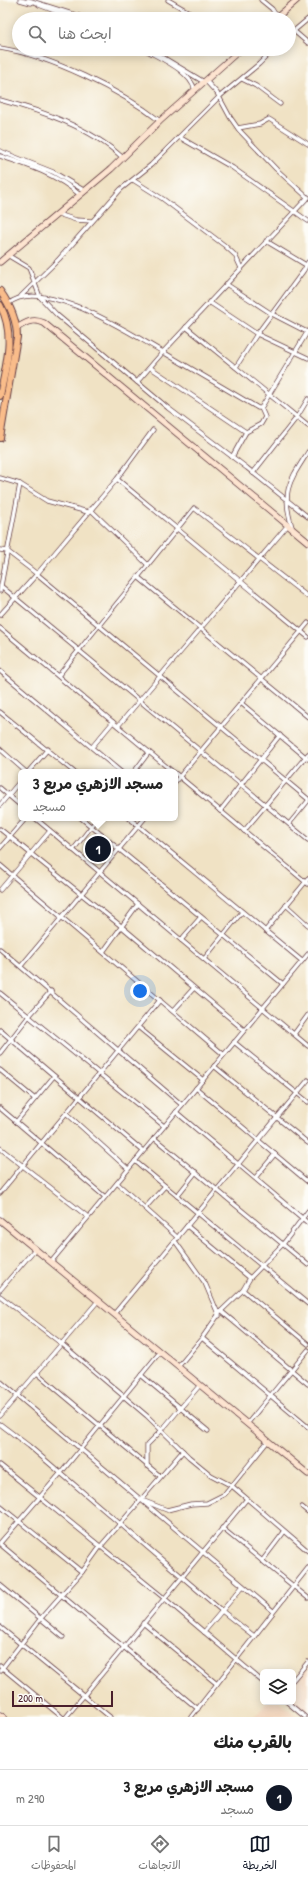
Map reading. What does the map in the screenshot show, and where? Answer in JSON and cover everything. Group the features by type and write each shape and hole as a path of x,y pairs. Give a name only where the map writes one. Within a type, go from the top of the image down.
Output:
{"main road":[{"path":"0,291 8,304 17,328 16,352 0,438"},
{"path":"0,305 6,320 9,340 0,396"}],"street":[{"path":"20,0 55,12"},
{"path":"28,0 66,12"},
{"path":"168,0 189,12"},
{"path":"261,0 272,9 273,12"},
{"path":"283,12 297,0"},
{"path":"296,29 308,19"},
{"path":"296,33 308,43"},
{"path":"0,48 12,51"},
{"path":"31,56 72,71 117,93 160,121"},
{"path":"155,56 184,74 193,82 195,90"},
{"path":"137,382 209,302 308,198 276,169 238,128 219,97 205,82 161,56"},
{"path":"0,262 9,256 123,158 160,121 233,56"},
{"path":"8,304 21,296 106,205 151,165 219,97 242,79 267,56"},
{"path":"242,79 256,86 280,104"},
{"path":"0,100 32,109 69,124 100,140 123,158"},
{"path":"238,128 260,124 269,119 308,144"},
{"path":"179,137 233,168 294,213 308,221"},
{"path":"0,151 53,172 83,193"},
{"path":"0,156 51,176 83,193"},
{"path":"133,180 158,196 224,245 235,255 241,268"},
{"path":"58,214 76,220 92,221"},
{"path":"236,368 257,334 307,263 266,241"},
{"path":"9,256 29,268 40,297 57,315 137,382 253,472 308,517"},
{"path":"226,284 272,314 308,331 261,408"},
{"path":"21,296 60,300 79,306 163,352 236,396 261,408 265,417 264,421 246,432 232,456"},
{"path":"209,302 257,334 308,358"},
{"path":"17,328 29,321 34,320 44,323 308,542"},
{"path":"186,327 308,426"},
{"path":"151,368 246,432"},
{"path":"253,472 297,417 308,400"},
{"path":"0,616 117,479 153,430"},
{"path":"290,527 286,499 289,483 308,452"},
{"path":"0,478 20,484 47,501 89,510 148,565"},
{"path":"117,479 308,638"},
{"path":"0,591 20,484"},
{"path":"58,676 194,508 308,597"},
{"path":"118,726 259,559 290,527"},
{"path":"0,550 8,551 37,574 308,800 289,824"},
{"path":"138,577 308,717"},
{"path":"1,586 308,840"},
{"path":"265,931 307,882 179,777 308,623"},
{"path":"0,628 169,769"},
{"path":"0,671 118,769"},
{"path":"241,703 307,757 244,831"},
{"path":"0,712 48,749 71,769"},
{"path":"92,747 113,722"},
{"path":"220,811 280,735"},
{"path":"0,749 23,769"},
{"path":"30,769 48,749"},
{"path":"136,769 149,752"},
{"path":"0,805 18,783"},
{"path":"0,788 18,803"},
{"path":"0,848 23,821"},
{"path":"38,821 308,1046"},
{"path":"85,821 283,984"},
{"path":"73,850 95,821"},
{"path":"132,821 302,961"},
{"path":"21,966 142,821"},
{"path":"0,829 80,895 121,926 244,1030"},
{"path":"0,890 50,831"},
{"path":"0,865 223,1054"},
{"path":"103,952 138,904"},
{"path":"286,905 308,925"},
{"path":"204,959 242,912"},
{"path":"181,940 201,917"},
{"path":"0,949 119,1049 182,1105"},
{"path":"51,1262 308,954"},
{"path":"173,1012 194,988"},
{"path":"0,1053 51,991"},
{"path":"0,993 164,1126"},
{"path":"0,1193 160,1000"},
{"path":"294,1034 308,1015"},
{"path":"138,1026 203,1080"},
{"path":"0,1030 143,1151"},
{"path":"234,1042 308,1102"},
{"path":"214,1066 308,1143"},
{"path":"0,1070 35,1099"},
{"path":"16,1122 54,1076"},
{"path":"114,1314 308,1080"},
{"path":"196,1088 308,1182"},
{"path":"0,1108 105,1197"},
{"path":"176,1112 308,1223"},
{"path":"66,1113 128,1169"},
{"path":"154,1138 308,1265"},
{"path":"0,1148 88,1218"},
{"path":"255,1178 274,1154"},
{"path":"135,1161 308,1304"},
{"path":"177,1196 196,1172"},
{"path":"117,1183 145,1208 176,1240 205,1284 219,1316"},
{"path":"145,1208 165,1186"},
{"path":"178,1367 219,1316 221,1311 243,1290 250,1278 283,1244 308,1211"},
{"path":"0,1220 308,1474"},
{"path":"187,1226 250,1278"},
{"path":"0,1290 35,1249"},
{"path":"243,1290 308,1344"},
{"path":"0,1296 62,1344 124,1396 211,1475 232,1486 246,1500 308,1551"},
{"path":"0,1416 98,1301"},
{"path":"221,1311 308,1384"},
{"path":"202,1338 308,1427"},
{"path":"247,1424 308,1350"},
{"path":"160,1352 60,1474 39,1496 0,1544 198,1709"},
{"path":"37,1373 160,1476"},
{"path":"141,1375 208,1430"},
{"path":"0,1381 274,1611"},
{"path":"147,1466 147,1445 162,1431 200,1385"},
{"path":"0,1424 29,1446 181,1577 254,1636"},
{"path":"140,1499 167,1510 191,1504 207,1503 224,1494 232,1486 268,1441"},
{"path":"62,1717 1,1668 21,1645 41,1618 82,1572 100,1547 120,1525 140,1499 183,1451"},
{"path":"0,1465 164,1598 260,1680"},
{"path":"66,1717 202,1551 246,1500"},
{"path":"0,1506 82,1572"},
{"path":"302,1507 308,1512"},
{"path":"222,1528 308,1598"},
{"path":"262,1561 284,1532"},
{"path":"191,1717 308,1568"},
{"path":"0,1585 63,1637"},
{"path":"204,1632 243,1586"},
{"path":"143,1623 217,1684"},
{"path":"0,1627 110,1717"},
{"path":"296,1676 308,1662"},
{"path":"291,1705 305,1717"}],"shaded area":[{"path":"308,1667 308,1714 296,1704 296,1682"},
{"path":"265,1705 283,1705 298,1717 255,1717"}],"place":[{"name":"مسجد الازهري مربع 3","path":"98,849"}]}
